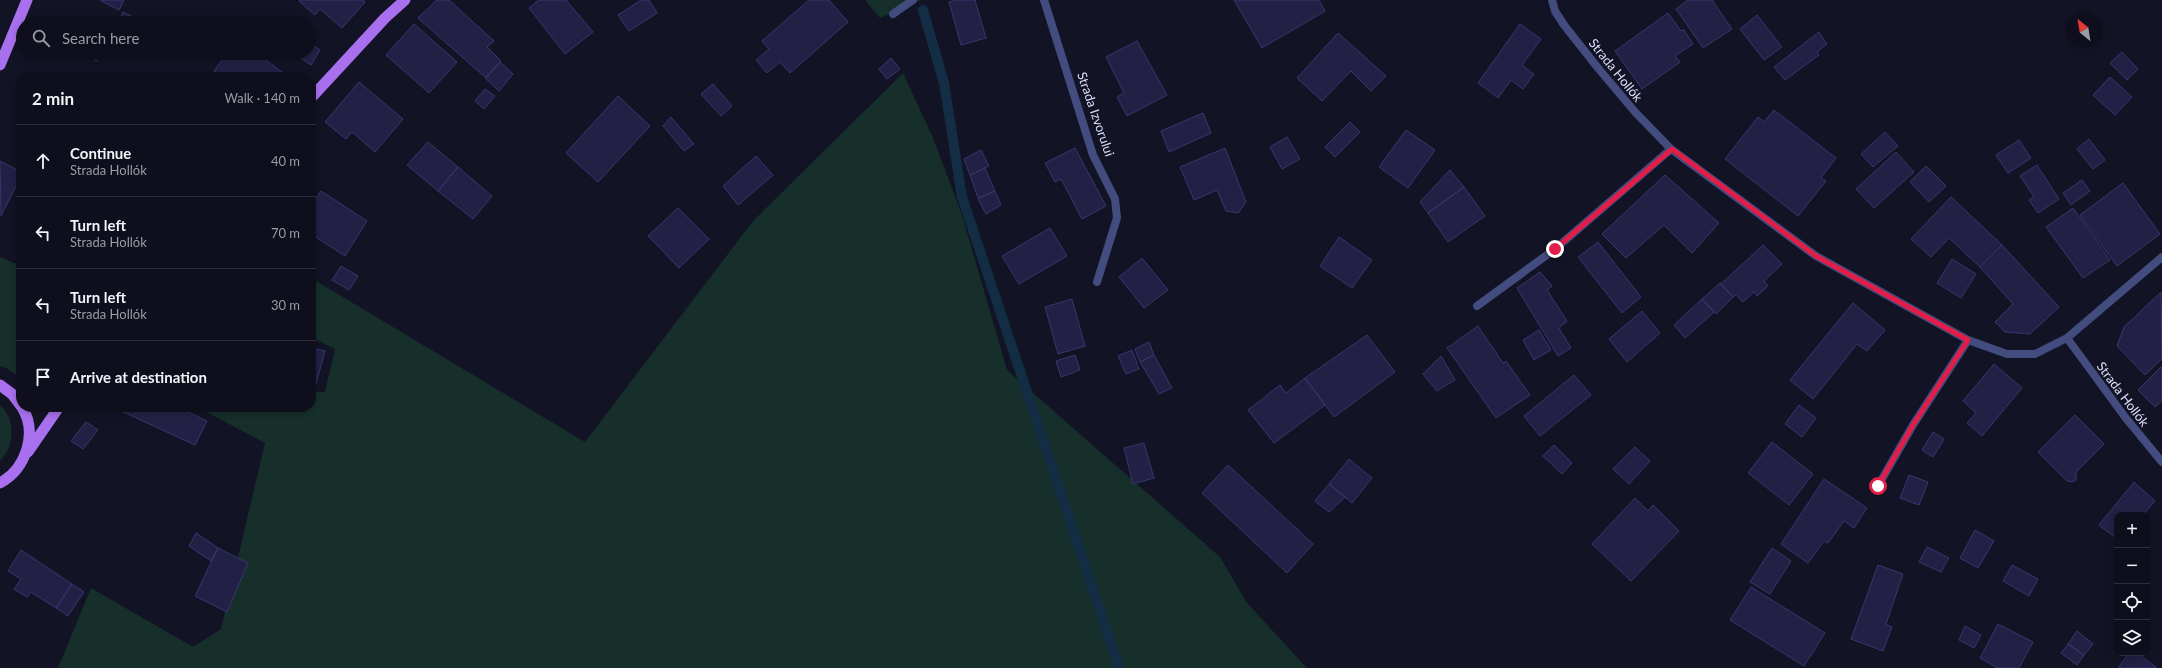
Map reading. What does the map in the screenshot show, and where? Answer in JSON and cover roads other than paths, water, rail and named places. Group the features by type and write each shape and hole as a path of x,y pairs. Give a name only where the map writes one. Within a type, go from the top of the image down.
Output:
{"main road":[{"path":"20,16 27,0"},
{"path":"316,93 385,18 404,0"},
{"path":"0,65 16,26"},
{"path":"0,386 12,394 16,399"},
{"path":"22,461 29,441 28,420 24,412"},
{"path":"0,493 56,412"},
{"path":"0,483 11,475"}],"street":[{"path":"893,14 912,0"},
{"name":"Strada Izvorului","path":"1044,0 1093,155 1115,199 1117,218 1096,282"},
{"name":"Strada Hollók","path":"1552,0 1555,11 1564,25 1598,68 1635,112 1672,149 1816,256 1968,340 2007,354 2035,354 2067,338 2162,257"},
{"path":"1476,306 1555,249 1672,149"},
{"name":"Strada Hollók","path":"2067,338 2125,417 2162,462"},
{"path":"1878,486 1913,425 1968,340"}],"waterway":[{"path":"923,10 944,83 962,197 1119,668"}]}
